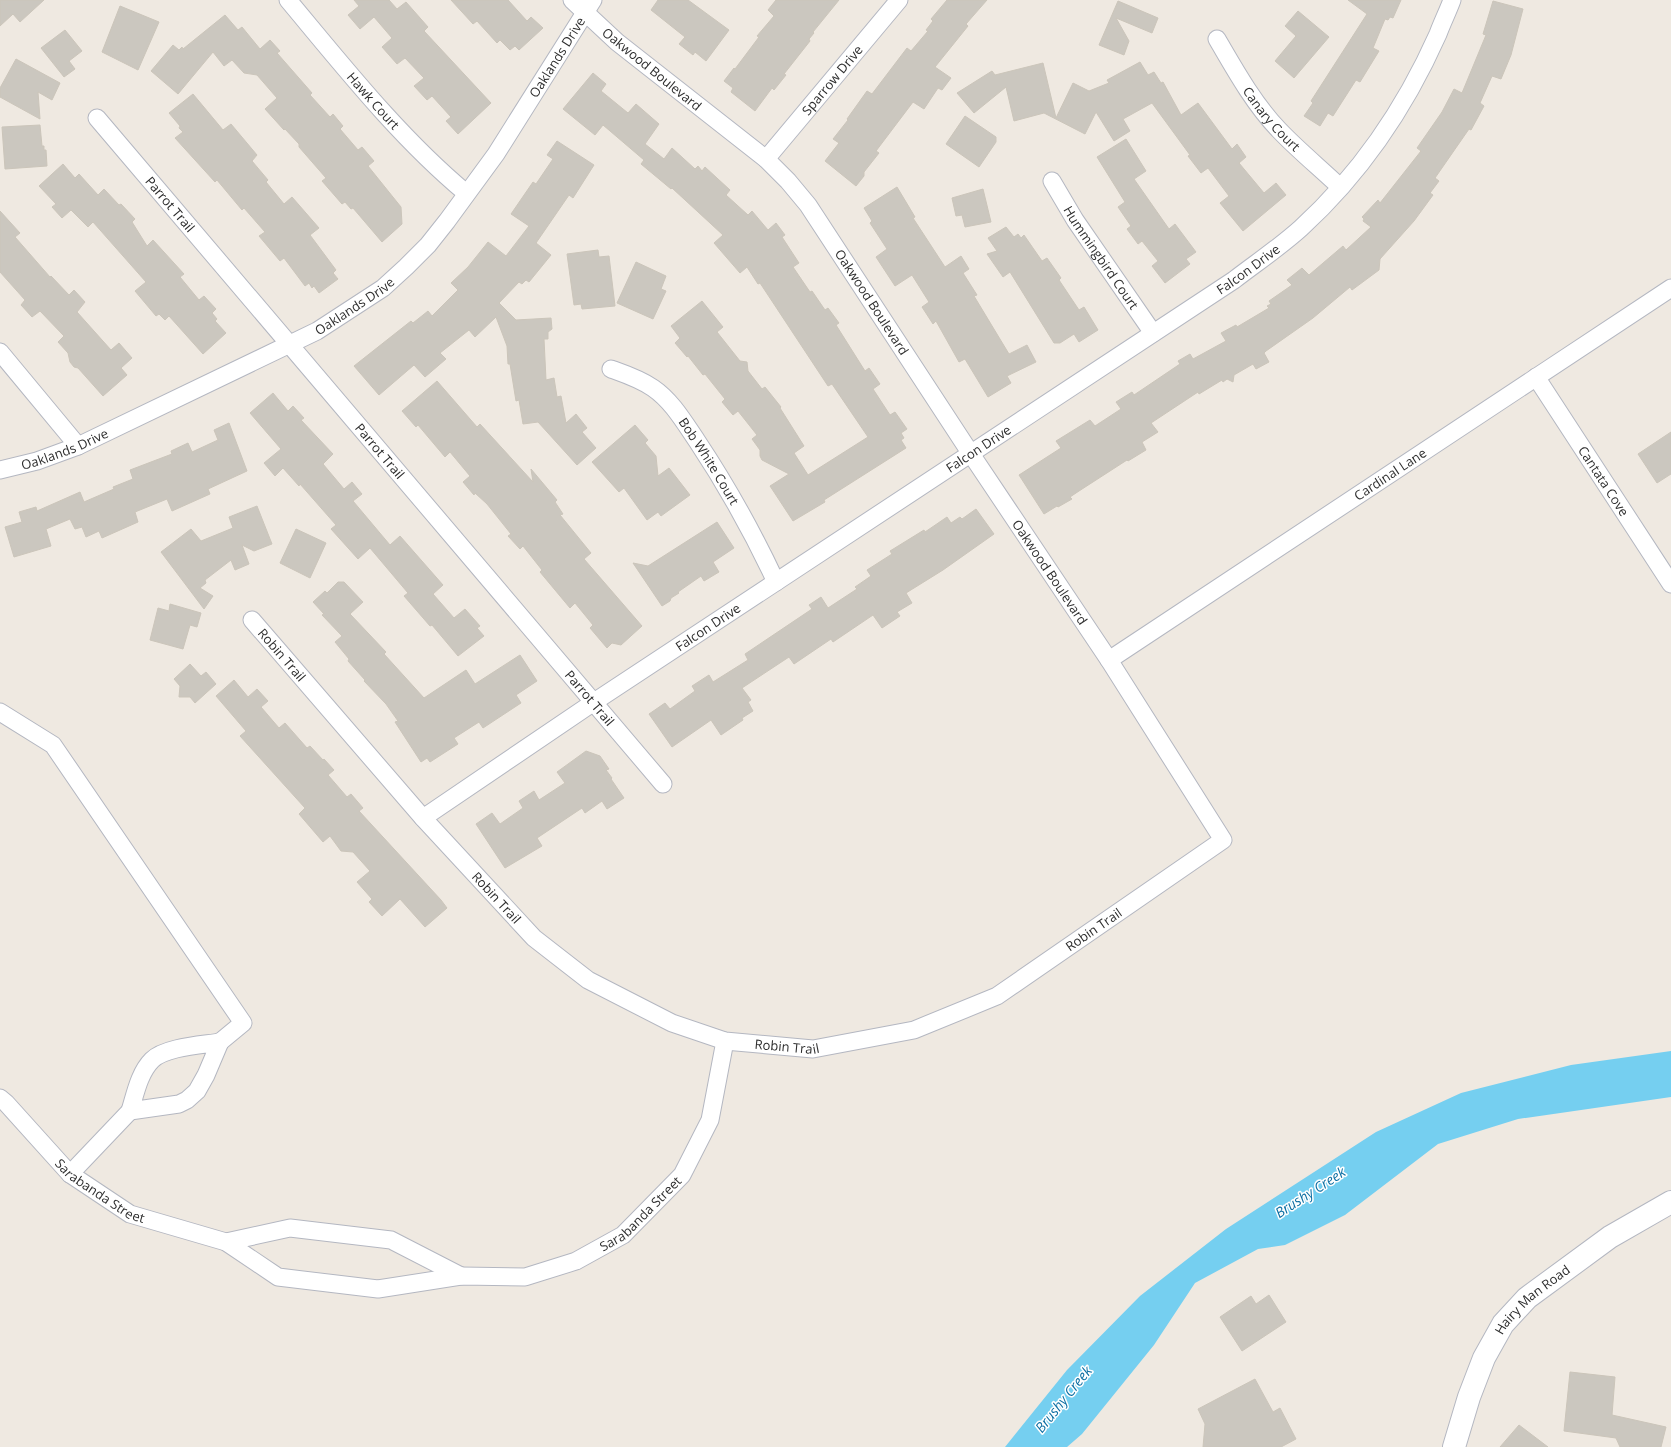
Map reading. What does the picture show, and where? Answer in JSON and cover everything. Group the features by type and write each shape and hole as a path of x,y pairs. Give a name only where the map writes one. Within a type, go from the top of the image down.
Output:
{"street":[{"name":"Hawk Court","path":"288,0 352,77 418,150 466,193"},
{"name":"Oakwood Boulevard","path":"572,0 589,7 617,42 766,159 788,181 808,205 971,454 1110,660"},
{"name":"Sparrow Drive","path":"766,159 899,0"},
{"name":"Falcon Drive","path":"423,818 594,702 1234,280 1279,245 1315,214 1370,152 1408,94 1428,56 1452,0"},
{"name":"Oaklands Drive","path":"0,470 37,461 78,446 290,344 316,331 357,305 389,282 428,245 448,221 466,193 496,154 589,7"},
{"name":"Canary Court","path":"1217,39 1237,73 1259,105 1279,130 1340,187"},
{"name":"Parrot Trail","path":"97,118 663,784"},
{"name":"Hummingbird Court","path":"1052,181 1075,220 1153,333"},
{"name":"Cardinal Lane","path":"1110,660 1671,288"},
{"path":"0,352 78,446"},
{"name":"Bob White Court","path":"611,369 633,376 653,388 678,412 718,473 756,540 776,582"},
{"name":"Cantata Cove","path":"1536,377 1671,584"},
{"name":"Robin Trail","path":"252,620 423,818 534,938 588,980 672,1023 724,1041 813,1049 914,1030 998,996 1223,840 1110,660"},
{"path":"0,712 53,745 243,1023 220,1042 197,1091 187,1100 178,1104 130,1111"},
{"name":"Sarabanda Street","path":"0,1098 70,1174 130,1214 226,1242 278,1278 378,1289 461,1276 526,1277 576,1261 623,1235 682,1175 710,1120 724,1041"},
{"path":"70,1174 130,1111 140,1078 151,1061 158,1055 168,1052 220,1042"},
{"name":"Hairy Man Road","path":"1454,1447 1469,1397 1484,1358 1503,1324 1527,1298 1604,1242 1671,1202"},
{"name":"Sarabanda Street","path":"226,1242 290,1228 391,1240 461,1276"}],"water":[{"name":"Brushy Creek","path":"1671,1051 1671,1097 1518,1119 1438,1144 1345,1215 1285,1245 1258,1249 1195,1283 1154,1345 1082,1434 1067,1447 1005,1447 1067,1370 1140,1296 1226,1229 1376,1132 1461,1093 1571,1065"}],"building":[{"path":"0,0 44,0 20,22 13,14 0,26"},
{"path":"354,0 389,0 397,9 406,2 428,27 424,31 491,103 458,134 446,121 451,117 432,96 427,100 414,86 424,78 405,58 397,64 382,47 392,38 374,17 360,29 348,15 359,6"},
{"path":"451,0 508,0 527,21 531,17 543,28 519,50 515,46 510,50 500,40 497,43 477,21 473,24"},
{"path":"658,0 688,0 729,30 706,61 695,52 693,55 679,44 685,37 651,10"},
{"path":"776,0 839,0 813,32 814,33 809,39 810,41 784,74 786,75 774,90 772,88 755,111 731,92 733,88 724,81 734,68 735,69 759,37 757,36 774,16 768,10"},
{"path":"947,0 987,0 966,24 968,26 935,67 951,78 942,90 938,88 924,109 913,102 876,151 879,153 864,172 864,176 856,186 825,161 839,143 833,139 848,120 847,119 867,91 872,94 907,48 911,51 928,31 926,30 933,21 931,19"},
{"path":"1348,0 1401,0 1393,18 1390,17 1388,20 1385,19 1373,48 1379,51 1360,82 1356,80 1333,116 1328,113 1320,126 1304,116 1313,103 1311,101 1367,14"},
{"path":"1118,1 1158,18 1152,33 1116,18 1129,41 1124,55 1099,45"},
{"path":"1493,1 1523,9 1511,55 1501,79 1492,76 1480,103 1484,106 1471,130 1469,129 1435,178 1439,181 1430,193 1433,195 1414,221 1380,259 1379,270 1352,290 1350,287 1313,318 1266,351 1264,353 1269,362 1256,369 1253,364 1234,375 1233,382 1227,379 1223,382 1222,380 1199,394 1198,392 1151,423 1158,432 1142,442 1146,450 1128,461 1127,460 1070,497 1072,499 1044,514 1019,475 1061,448 1056,441 1090,420 1095,426 1121,409 1116,402 1132,392 1134,395 1180,364 1178,361 1190,354 1193,359 1226,341 1221,333 1236,325 1237,327 1269,308 1267,306 1271,304 1269,301 1292,285 1287,280 1302,268 1309,275 1343,246 1346,250 1371,227 1363,221 1364,219 1362,217 1378,200 1380,203 1421,151 1417,148 1442,112 1454,89 1462,93 1486,35 1483,34"},
{"path":"120,6 159,22 138,70 102,52"},
{"path":"1298,11 1329,37 1294,78 1275,61 1296,36 1285,26"},
{"path":"225,15 238,30 242,27 260,49 270,40 280,51 277,53 312,93 310,95 330,117 333,114 343,126 340,129 358,150 362,147 374,161 368,166 401,207 402,224 382,242 353,208 351,209 345,202 342,204 322,181 326,178 299,147 299,144 265,109 277,98 257,75 244,73 232,60 224,66 213,52 178,94 151,71 173,45 179,50 182,47 183,49"},
{"path":"65,30 82,51 69,61 75,69 64,77 41,48"},
{"path":"16,59 60,83 52,100 38,92 40,119 0,97 0,88"},
{"path":"1140,62 1148,75 1154,72 1161,83 1163,82 1181,115 1198,103 1232,149 1237,144 1246,157 1239,163 1264,193 1276,183 1286,195 1243,231 1220,203 1229,196 1208,168 1201,173 1188,156 1190,155 1152,103 1123,119 1130,131 1114,141 1096,112 1085,134 1044,113 1014,121 1006,87 974,113 957,93 992,71 995,75 1043,63 1056,118 1073,83 1089,91 1109,83 1107,80"},
{"path":"593,73 606,84 601,91 628,113 636,104 659,124 645,144 664,159 672,148 695,169 698,166 702,171 705,167 730,190 726,195 748,215 752,211 768,230 776,223 785,235 782,237 799,263 793,267 810,292 812,291 825,310 828,308 839,323 836,325 865,371 869,368 880,384 873,389 890,415 895,412 907,429 901,433 904,438 901,440 906,448 824,500 825,502 793,521 770,486 789,474 762,460 760,450 752,439 757,435 738,411 733,415 722,402 725,399 705,374 703,375 688,356 687,357 675,343 680,338 671,326 702,301 723,327 717,332 740,361 747,362 748,371 762,389 765,387 781,407 780,408 804,446 794,453 808,475 868,437 832,384 828,386 760,283 758,284 747,267 740,273 714,243 723,235 672,188 671,189 641,164 644,160 603,125 595,135 563,109"},
{"path":"193,94 223,130 231,124 257,155 252,161 268,180 266,182 284,204 292,197 319,228 310,235 336,270 333,273 338,279 319,293 314,286 312,288 309,283 305,286 284,258 280,261 259,236 265,232 244,208 242,210 217,180 215,182 175,138 183,132 169,113"},
{"path":"965,116 996,137 996,142 979,167 946,144"},
{"path":"40,125 42,146 44,146 44,150 46,150 47,166 5,169 2,127"},
{"path":"1126,139 1146,171 1134,179 1169,229 1175,224 1196,252 1186,259 1190,264 1165,283 1152,266 1158,261 1142,241 1138,244 1127,229 1131,226 1118,207 1125,202 1097,157"},
{"path":"557,141 594,165 573,198 569,195 536,243 551,255 529,282 526,280 522,284 519,282 499,303 516,320 551,318 552,329 548,332 548,339 544,339 546,380 554,378 557,397 561,396 566,423 576,414 587,428 582,432 596,448 577,465 538,422 523,424 519,400 516,401 510,364 508,364 507,346 496,317 475,337 469,330 440,353 446,359 425,377 414,365 379,395 354,366 411,321 413,323 428,311 432,316 458,290 451,283 468,267 488,242 506,256 529,226 511,214 533,182 536,184 553,159 547,155"},
{"path":"63,164 75,178 79,174 98,195 104,189 119,205 121,204 135,219 132,222 147,246 153,240 184,274 180,277 199,300 204,296 216,309 212,313 217,319 215,321 226,333 203,354 169,316 165,320 159,314 156,316 135,291 146,282 93,222 88,227 71,210 62,218 52,207 56,204 39,186"},
{"path":"897,187 915,217 913,218 945,267 961,256 969,269 963,273 977,295 974,296 1009,354 1027,345 1036,362 1007,376 1011,383 988,397 965,359 959,362 936,321 933,324 922,307 929,302 912,275 895,286 876,257 887,249 870,223 872,221 864,208"},
{"path":"983,189 991,222 965,227 962,215 956,216 952,198"},
{"path":"0,211 20,233 15,237 50,277 51,276 69,295 74,290 85,302 77,312 111,350 119,343 132,358 121,368 127,375 103,396 78,368 74,367 70,362 68,353 58,342 64,336 40,311 32,317 21,305 25,300 0,272"},
{"path":"1006,227 1014,237 1018,234 1021,238 1024,235 1042,261 1047,258 1061,278 1059,280 1079,310 1084,307 1098,330 1079,342 1074,334 1060,343 1054,343 1010,272 1003,277 987,254 997,251 988,238"},
{"path":"598,250 599,257 609,256 615,306 582,309 581,304 574,305 567,254"},
{"path":"636,262 666,276 661,289 666,291 653,319 617,303"},
{"path":"437,381 477,427 480,424 533,482 531,469 557,500 555,502 563,514 560,515 591,553 584,559 642,626 621,645 612,643 607,648 590,628 593,625 575,603 570,608 540,572 542,570 523,546 520,549 508,536 511,534 487,504 475,493 474,495 463,482 470,476 450,452 445,457 418,425 416,427 402,411"},
{"path":"273,393 288,411 293,406 304,418 301,420 333,454 323,464 344,489 352,482 362,494 353,501 390,545 400,536 443,585 433,594 454,618 465,609 480,626 477,628 484,636 458,656 432,625 430,626 404,596 408,593 370,548 358,559 331,529 336,525 300,484 299,486 283,468 275,476 264,463 281,449 250,413"},
{"path":"229,423 247,471 208,489 210,494 172,511 167,499 135,512 138,522 102,538 99,531 86,537 82,527 75,529 70,519 46,529 51,546 14,557 5,527 22,522 19,512 36,507 37,511 80,492 84,502 114,489 113,487 133,479 130,470 172,454 171,451 188,443 192,452 218,440 214,430"},
{"path":"635,425 648,440 645,443 656,456 658,476 669,468 690,495 661,516 658,512 647,520 624,488 619,492 592,462"},
{"path":"1671,432 1671,474 1657,483 1638,454"},
{"path":"257,506 272,544 254,551 242,545 249,564 235,570 231,560 205,580 206,583 200,588 213,596 204,609 161,552 191,529 201,541 233,528 229,517"},
{"path":"976,509 994,534 943,570 906,593 912,603 897,612 900,616 882,628 873,615 833,642 831,639 794,664 789,657 742,688 751,700 748,702 753,711 742,718 743,720 721,735 711,720 672,747 649,714 665,703 670,709 695,691 692,686 709,675 713,682 748,660 745,654 812,609 809,605 821,597 828,608 857,589 855,587 871,576 867,570 892,554 890,551 924,530 925,532 947,517 951,523 960,517 962,519"},
{"path":"717,522 734,548 713,562 719,572 704,581 701,576 678,592 679,593 671,598 670,601 662,606 633,563 648,566"},
{"path":"296,529 326,543 310,578 280,563"},
{"path":"338,582 344,582 363,602 350,614 386,652 384,654 424,698 466,670 475,684 520,655 537,681 516,695 521,703 483,728 479,722 454,738 458,744 430,762 427,758 421,762 395,722 398,721 386,704 364,681 365,680 348,661 349,659 335,642 342,636 322,615 324,614 313,602 325,591 327,593"},
{"path":"170,604 201,613 197,627 190,625 183,649 150,640 158,608 169,611"},
{"path":"190,664 201,676 206,672 216,684 195,703 190,697 179,697 180,686 174,679"},
{"path":"234,680 248,697 257,689 268,701 261,707 279,728 285,723 307,748 310,746 323,760 324,759 334,770 328,775 347,797 351,794 363,808 359,811 441,900 447,908 425,927 400,899 382,916 369,902 372,899 357,882 370,871 353,852 341,851 330,836 323,842 299,814 305,808 240,736 246,731 216,696"},
{"path":"586,751 600,756 609,769 606,770 612,778 611,779 624,798 607,809 602,801 585,813 582,808 537,838 542,846 505,868 476,824 492,813 500,824 523,808 519,801 534,791 539,800 565,783 557,772"},
{"path":"1269,1295 1286,1322 1242,1351 1220,1317 1251,1296 1256,1304"},
{"path":"1570,1372 1615,1377 1612,1415 1666,1427 1661,1447 1620,1447 1616,1438 1564,1431"},
{"path":"1255,1379 1273,1412 1280,1408 1296,1439 1281,1447 1203,1447 1205,1424 1198,1409"},
{"path":"1519,1425 1548,1447 1500,1447"}]}
